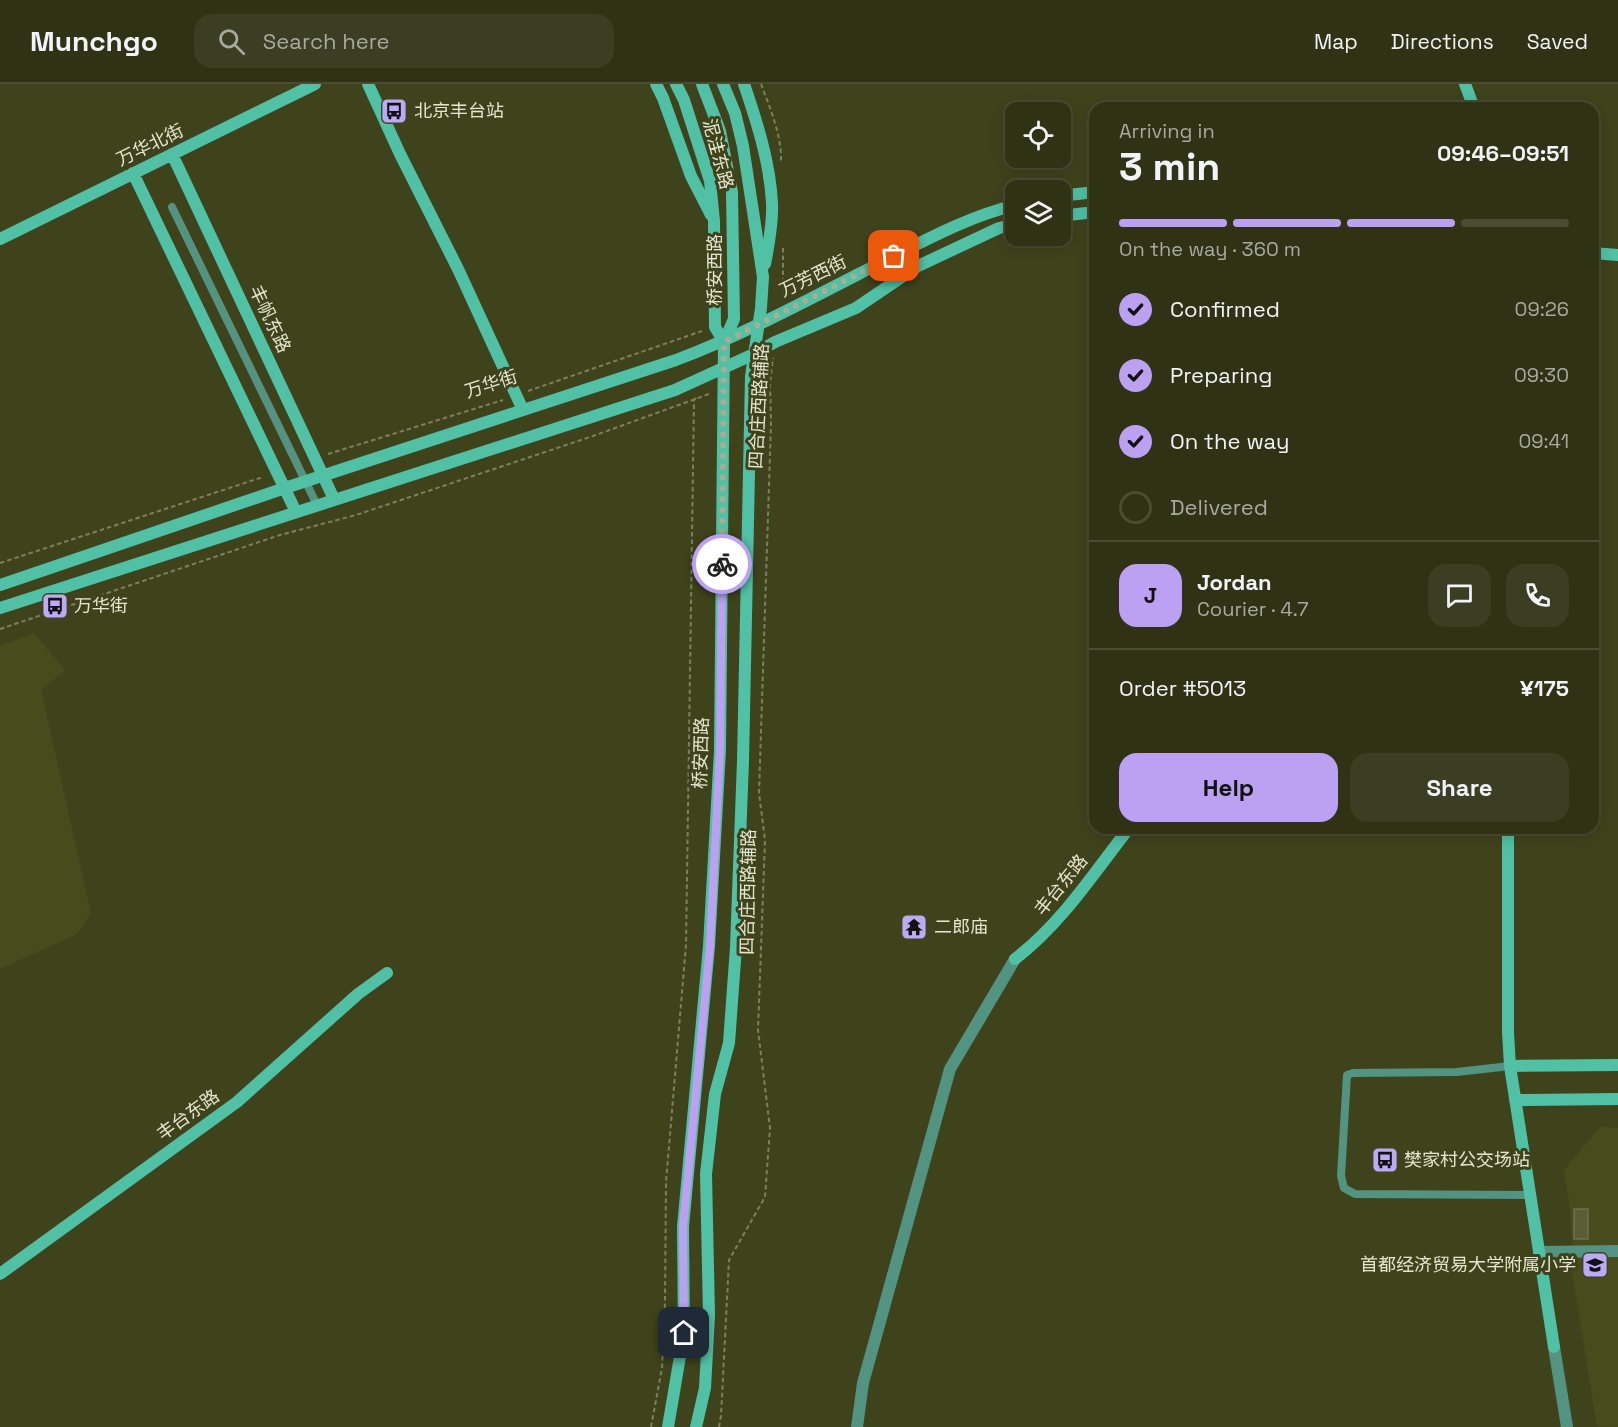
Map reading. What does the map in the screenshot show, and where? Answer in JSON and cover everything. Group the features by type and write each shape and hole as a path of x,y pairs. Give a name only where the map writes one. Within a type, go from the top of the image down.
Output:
{"main road":[{"name":"万华北街","path":"0,238 315,84"},
{"path":"368,84 400,154 458,269 523,410"},
{"path":"656,84 691,176 714,221"},
{"name":"泥洼东路","path":"676,84 684,100 710,181 714,221 715,327"},
{"name":"桥安西路","path":"668,1427 684,1333 683,1227 710,946 720,750 724,342 734,319 732,192 720,131 702,84"},
{"path":"723,84 735,114 743,146 763,277"},
{"path":"696,1427 705,1388 709,1315 706,1174 715,1094 729,1043 736,947 743,760 750,397 772,206 770,176 756,118 744,84"},
{"path":"1465,84 1472,102"},
{"name":"丰帆东路","path":"172,154 334,500"},
{"path":"133,173 296,512"},
{"path":"1071,195 1089,193"},
{"name":"万芳西街","path":"759,323 930,238 978,217 1005,208"},
{"path":"1071,215 1089,213"},
{"path":"0,609 675,390 775,342 856,308 918,266 1005,227"},
{"path":"1599,253 1618,255"},
{"name":"万华街","path":"0,585 306,481 676,360 724,342 759,323"},
{"path":"715,327 724,342"},
{"name":"丰台东路","path":"1015,959 1033,945 1058,919 1124,834"},
{"path":"1508,834 1510,1066 1554,1347"},
{"name":"丰台东路","path":"0,1274 237,1102 358,994 387,973"},
{"path":"1510,1066 1618,1065"},
{"path":"1515,1100 1618,1099"}],"street":[{"path":"857,1427 863,1383 950,1069 1015,959"},
{"path":"1539,1252 1618,1251"},
{"path":"1554,1347 1567,1427"}],"lane":[{"path":"172,207 317,505"},
{"path":"1510,1066 1456,1072 1353,1073 1347,1075 1341,1176 1344,1188 1355,1194 1530,1195"}],"path":[{"name":"万华街","path":"315,458 517,396 715,327"},
{"name":"四合庄西路辅路","path":"719,1427 729,1260 765,1197 770,1128 759,1030 765,840 759,793 771,424 770,383 775,342"},
{"path":"0,629 280,535 356,515 593,436 725,389"},
{"path":"651,1427 662,1368 666,1182 686,945 694,400 701,392"},
{"path":"0,563 277,472"}],"shaded area":[{"path":"34,633 65,670 41,690 91,914 77,934 0,969 0,646"},
{"name":"首都经济贸易大学附属小学","path":"1600,1127 1618,1128 1618,1427 1597,1426 1573,1278 1570,1210 1564,1170"}],"building":[{"path":"1574,1209 1588,1209 1588,1239 1574,1239"}],"way so far":[{"path":"722,564 724,342 894,256"}],"place":[{"name":"北京丰台站","path":"394,111"},
{"name":"万华街","path":"55,606"},
{"name":"二郎庙","path":"914,927"},
{"name":"樊家村公交场站","path":"1385,1160"},
{"name":"首都经济贸易大学附属小学","path":"1595,1265"}],"route":[{"path":"684,1333 683,1227 710,946 720,750 722,564"}]}
